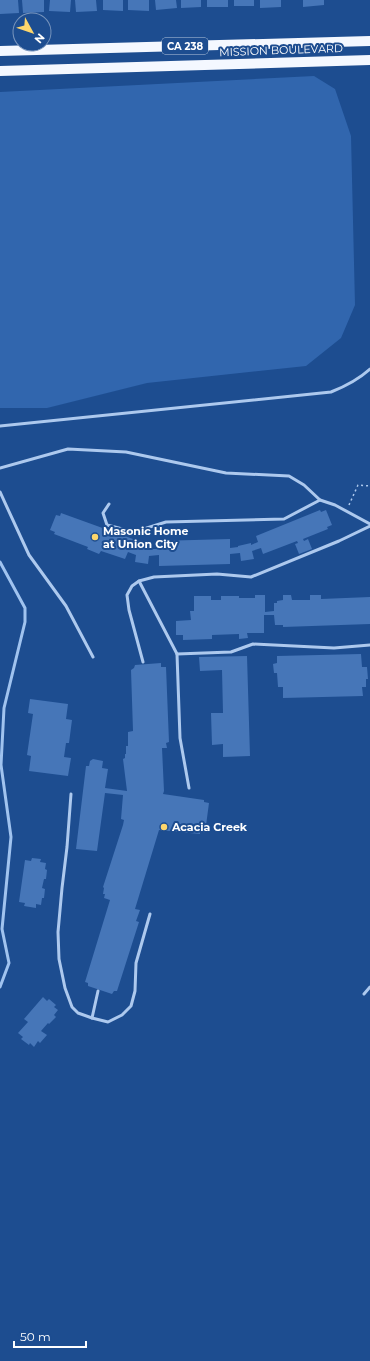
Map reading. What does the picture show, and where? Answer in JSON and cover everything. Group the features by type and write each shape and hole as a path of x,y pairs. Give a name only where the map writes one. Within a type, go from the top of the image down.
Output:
{"main road":[{"name":"MISSION BOULEVARD","path":"0,51 370,41"},
{"name":"MISSION BOULEVARD","path":"0,71 366,61"}],"lane":[{"path":"0,426 331,392 348,386 370,370"},
{"path":"0,468 68,449 126,452 226,473 289,476 304,485 320,500 335,504 370,525"},
{"path":"0,492 29,555 66,606 93,657"},
{"path":"109,504 103,513 107,525 134,532 166,522 284,519 320,500"},
{"path":"143,662 129,610 127,595 132,586 139,580 154,577 217,574 251,577 339,541 370,525"},
{"path":"139,580 177,654 180,738 189,788"},
{"path":"177,654 231,652 253,644 334,648 370,645"},
{"path":"71,794 58,932 59,959 65,988 72,1007 78,1013 108,1022 122,1015 131,1006 135,991 136,963 150,914"},
{"path":"364,994 370,987"},
{"path":"92,1018 98,991"}],"path":[{"path":"346,511 358,485 370,486"}],"shaded area":[{"path":"314,76 335,89 351,136 355,305 341,338 306,366 147,383 47,408 0,408 0,92"}],"building":[{"path":"0,0 18,0 19,12 0,14"},
{"path":"22,0 44,0 44,12 23,12"},
{"path":"50,0 71,0 70,12 49,11"},
{"path":"75,0 96,0 97,11 76,12"},
{"path":"103,0 123,0 123,11 103,10"},
{"path":"128,0 149,0 149,11 128,10"},
{"path":"155,0 176,0 177,8 156,10"},
{"path":"181,0 201,0 201,7 181,8"},
{"path":"207,0 228,0 228,7 207,7"},
{"path":"234,0 254,0 254,6 234,6"},
{"path":"260,0 281,0 281,7 260,8"},
{"path":"303,0 324,0 324,5 303,7"},
{"name":"Masonic Home at Union City","path":"320,510 321,512 326,510 332,525 327,527 328,529 303,539 304,541 308,539 312,549 299,554 295,544 298,543 297,541 263,554 261,548 252,551 254,559 241,561 240,553 230,554 230,564 159,566 159,555 149,556 148,564 135,562 136,555 128,552 125,559 101,551 99,554 87,549 88,547 54,534 55,532 50,530 56,515 60,516 61,513 133,539 130,545 137,548 137,546 158,549 158,541 230,539 230,548 251,543 251,545 258,542 256,536"},
{"path":"255,595 265,595 265,612 274,611 274,603 283,600 283,595 291,595 292,600 310,600 310,595 321,595 321,599 370,597 370,624 283,627 283,625 275,625 274,615 264,615 264,633 247,633 248,638 239,639 239,634 212,635 212,639 183,640 183,635 176,635 176,621 191,620 190,611 194,611 194,596 211,596 211,600 221,600 221,596 255,598"},
{"path":"361,654 362,667 367,667 368,679 366,679 366,687 362,687 363,696 283,698 283,687 278,687 277,673 274,673 273,664 277,663 277,656"},
{"path":"247,656 250,756 223,757 223,744 212,745 211,713 223,713 222,670 200,671 199,657"},
{"name":"Acacia Creek","path":"161,663 161,667 166,667 169,742 166,743 167,748 162,748 163,794 204,800 204,802 209,803 205,833 200,832 200,834 159,830 135,909 140,910 136,921 139,922 117,991 114,991 112,994 88,986 88,983 85,982 110,900 104,898 105,894 103,894 103,887 123,825 124,820 121,819 123,795 105,793 97,851 76,849 86,766 89,766 90,761 93,759 103,761 102,768 108,769 105,788 127,791 123,759 125,758 126,754 126,746 128,746 128,732 133,731 131,670 135,665"},
{"path":"30,699 68,704 66,719 72,720 69,743 66,743 64,757 71,758 68,776 29,771 31,756 27,755 33,714 28,713"},
{"path":"32,858 41,859 40,862 46,863 45,869 47,870 46,879 44,879 42,888 45,889 44,898 42,898 41,905 36,904 36,908 24,906 25,903 19,902 25,860 31,861"},
{"path":"43,997 47,1001 49,999 56,1005 54,1007 58,1010 54,1015 56,1017 41,1031 47,1035 40,1043 38,1041 34,1047 30,1043 29,1045 21,1039 23,1037 18,1033 28,1022 24,1019"}],"waterway":[{"path":"0,562 25,608 25,622 4,708 1,765 11,837 2,929 9,963 0,987"}],"place":[{"name":"Masonic Home at Union City","path":"95,537"},
{"name":"Acacia Creek","path":"164,827"}]}
